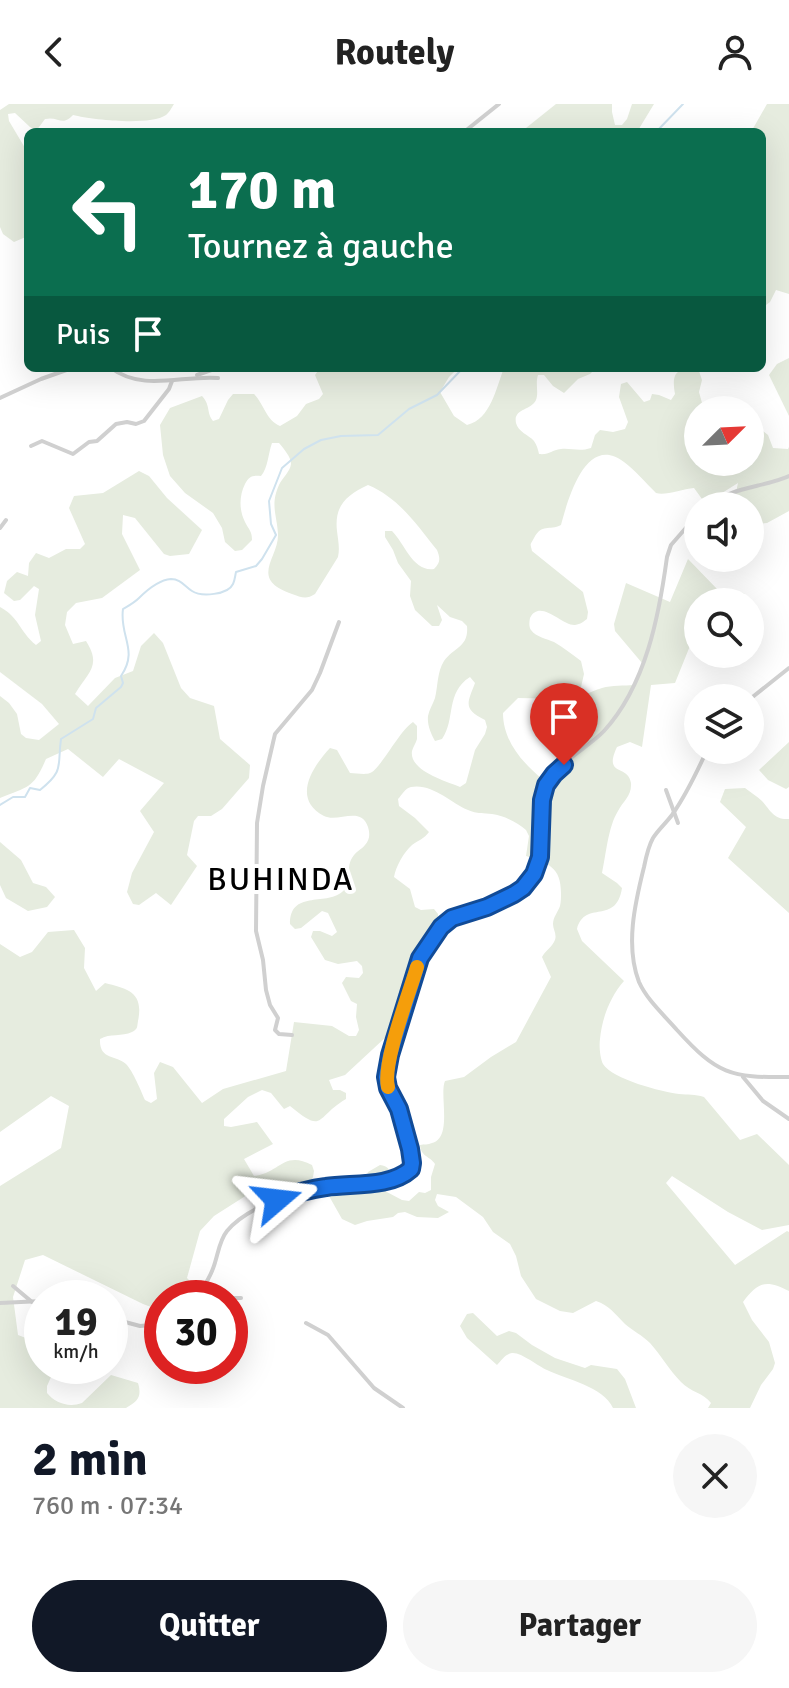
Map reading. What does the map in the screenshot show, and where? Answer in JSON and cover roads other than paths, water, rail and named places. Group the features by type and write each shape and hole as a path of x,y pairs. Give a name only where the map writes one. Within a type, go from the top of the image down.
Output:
{"street":[{"path":"469,128 499,104"},
{"path":"0,398 59,372"},
{"path":"117,372 130,380 163,382 218,378"},
{"path":"191,378 207,372"},
{"path":"31,446 42,441 73,454 89,442 97,441 116,424 144,421 172,381"},
{"path":"735,492 774,483 789,476"},
{"path":"0,528 6,520"},
{"path":"207,1280 222,1238 250,1213 294,1193 378,1182 401,1176 411,1169 412,1157 386,1077 420,958 441,927 452,918 514,894 534,874 540,857 542,800 546,785 554,774 603,733 634,686 654,634 671,545 684,530"},
{"path":"292,1035 279,1034 275,1030 278,1018 266,990 256,931 257,823 275,734 312,690 339,622"},
{"path":"764,688 789,668"},
{"path":"701,764 674,812 653,838 645,861 636,898 632,935 640,982 648,997 709,1062 743,1077 789,1077"},
{"path":"666,790 678,823"},
{"path":"743,1077 763,1101 789,1119"},
{"path":"13,1286 24,1295"},
{"path":"0,1303 24,1302"},
{"path":"306,1323 328,1335 374,1388 403,1408"}],"waterway":[{"path":"660,128 683,104"},
{"path":"0,805 13,797 25,797 30,788 40,790 48,783 57,772 61,739 93,719 96,708 121,687 121,676 128,658 123,609 153,586 171,579 202,594 226,591 234,582 236,572 256,566 276,535 271,524 269,501 282,468 304,449 321,440 378,435 409,409 437,395 459,372"}],"district":[{"name":"BUHINDA","path":"281,879"}]}
